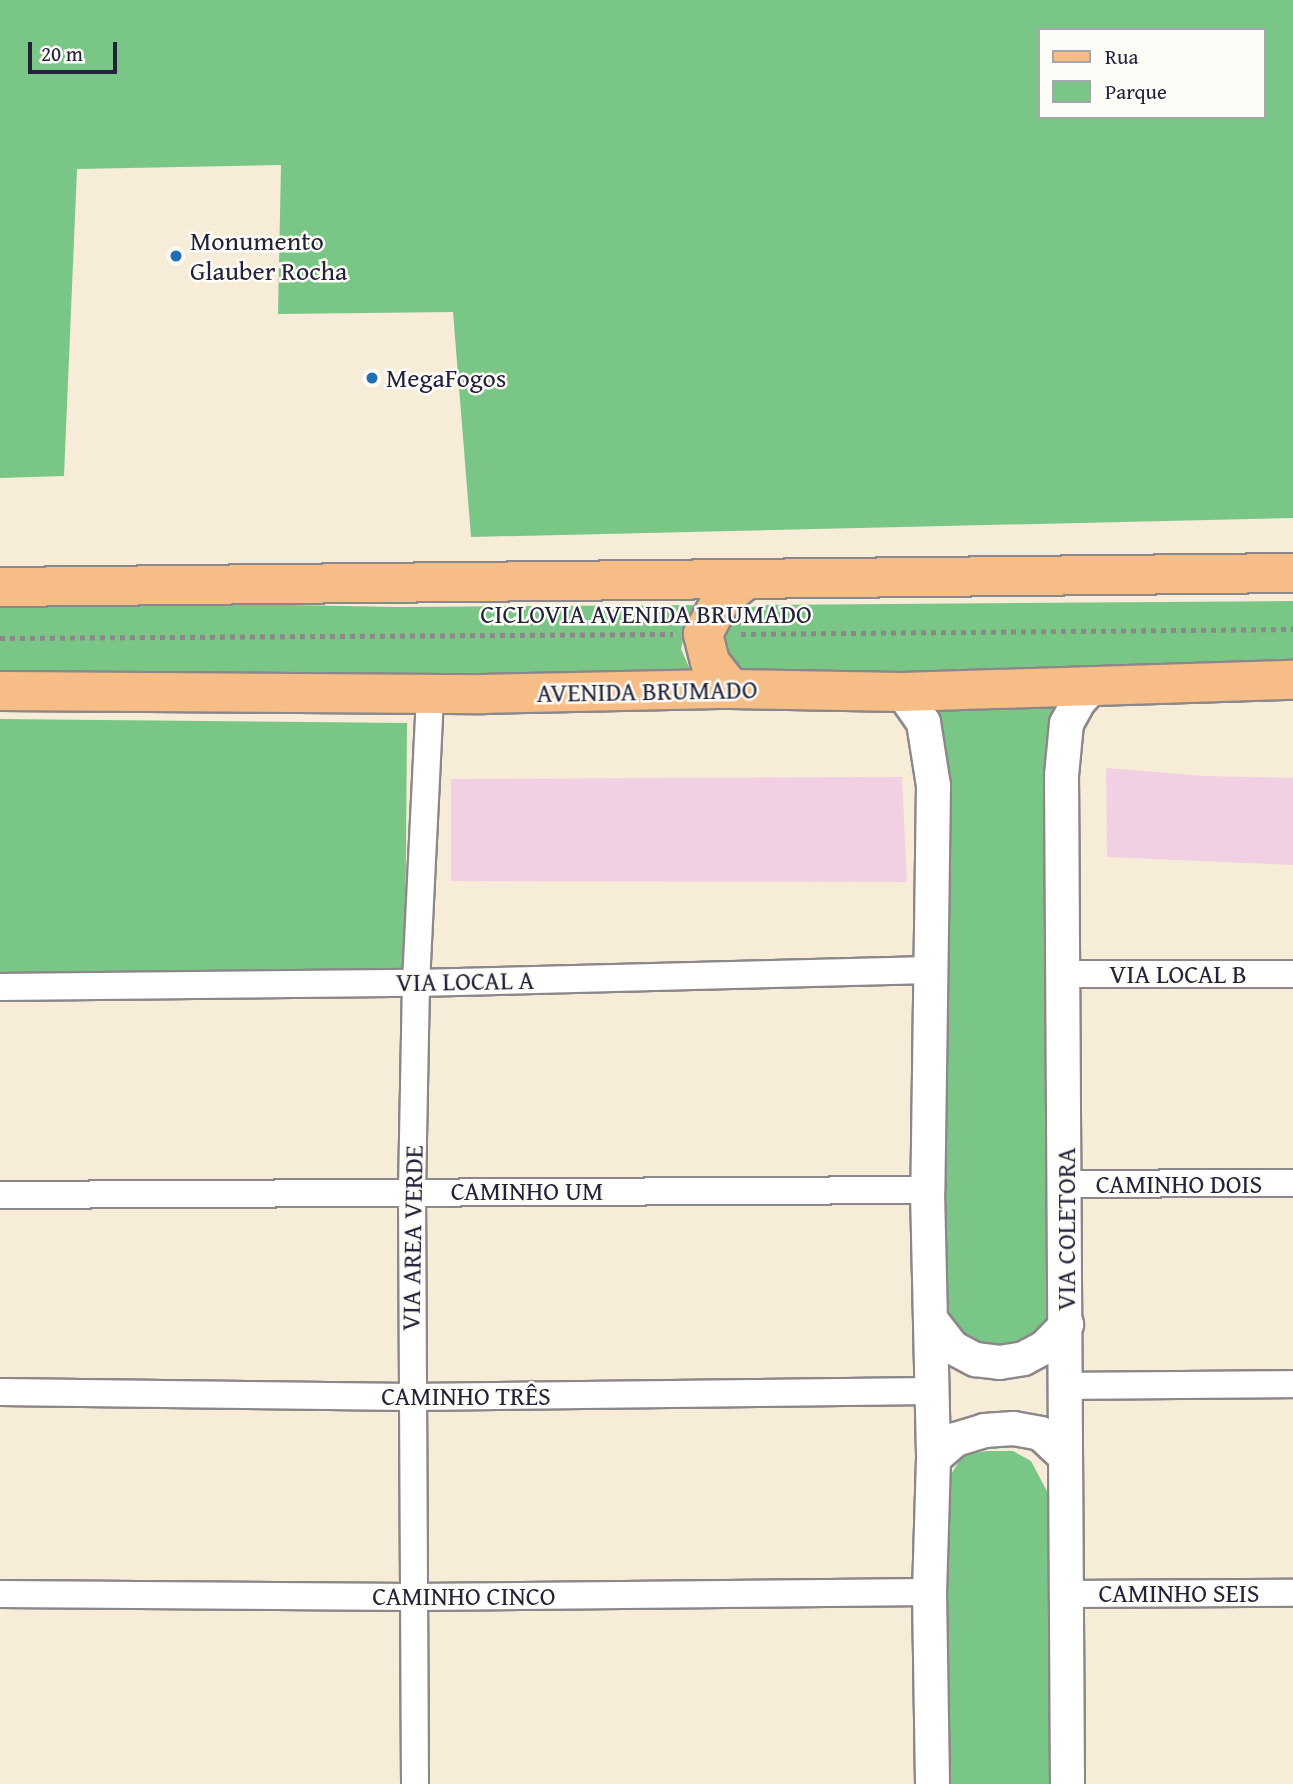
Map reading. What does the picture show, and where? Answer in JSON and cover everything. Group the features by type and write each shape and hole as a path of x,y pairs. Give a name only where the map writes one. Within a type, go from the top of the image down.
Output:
{"main road":[{"path":"0,587 1293,573"},
{"path":"731,689 710,662 703,634 722,599 744,581"},
{"name":"AVENIDA BRUMADO","path":"0,691 430,693 731,689 902,692 1094,684 1293,680"}],"street":[{"name":"VIA COLETORA","path":"1067,1784 1062,748 1066,723 1079,700 1094,684"},
{"path":"902,692 923,722 933,785 928,1190 933,1458 929,1592 932,1784"},
{"name":"VIA AREA VERDE","path":"415,1784 412,1191 416,983 430,693"},
{"name":"VIA LOCAL A","path":"0,987 416,983 930,970"},
{"name":"VIA LOCAL B","path":"1064,974 1293,974"},
{"name":"CAMINHO DOIS","path":"1066,1184 1293,1183"},
{"name":"CAMINHO UM","path":"0,1195 928,1190"},
{"path":"931,1320 952,1347 975,1359 999,1362 1023,1358 1044,1347 1066,1324"},
{"path":"1067,1385 1293,1384"},
{"name":"CAMINHO TRÊS","path":"0,1392 411,1397 932,1391"},
{"path":"933,1458 955,1439 984,1430 1013,1428 1040,1433 1064,1455"},
{"name":"CAMINHO CINCO","path":"0,1594 413,1597 929,1592"},
{"name":"CAMINHO SEIS","path":"1066,1594 1293,1592"}],"path":[{"name":"CICLOVIA AVENIDA BRUMADO","path":"0,638 1293,629"}],"shaded area":[{"path":"1106,768 1204,776 1293,778 1293,865 1107,857"},
{"path":"902,777 907,882 451,881 451,779"}],"green space":[{"path":"0,0 1293,0 1293,518 471,537 453,312 278,314 281,165 77,169 64,476 0,478"},
{"path":"0,599 396,607 699,605 688,620 681,649 696,683 0,684"},
{"path":"1293,601 1293,661 1189,663 1144,674 751,682 722,652 730,623 739,610 762,605"},
{"path":"1069,706 1048,736 1051,1317 1034,1334 1014,1347 985,1349 961,1340 945,1320 941,761 920,708"},
{"path":"0,719 407,723 405,975 0,976"},
{"path":"1013,1451 1031,1461 1049,1495 1049,1784 947,1784 948,1479 963,1455"}],"place":[{"name":"Monumento Glauber Rocha","path":"176,256"},
{"name":"MegaFogos","path":"372,378"}]}
